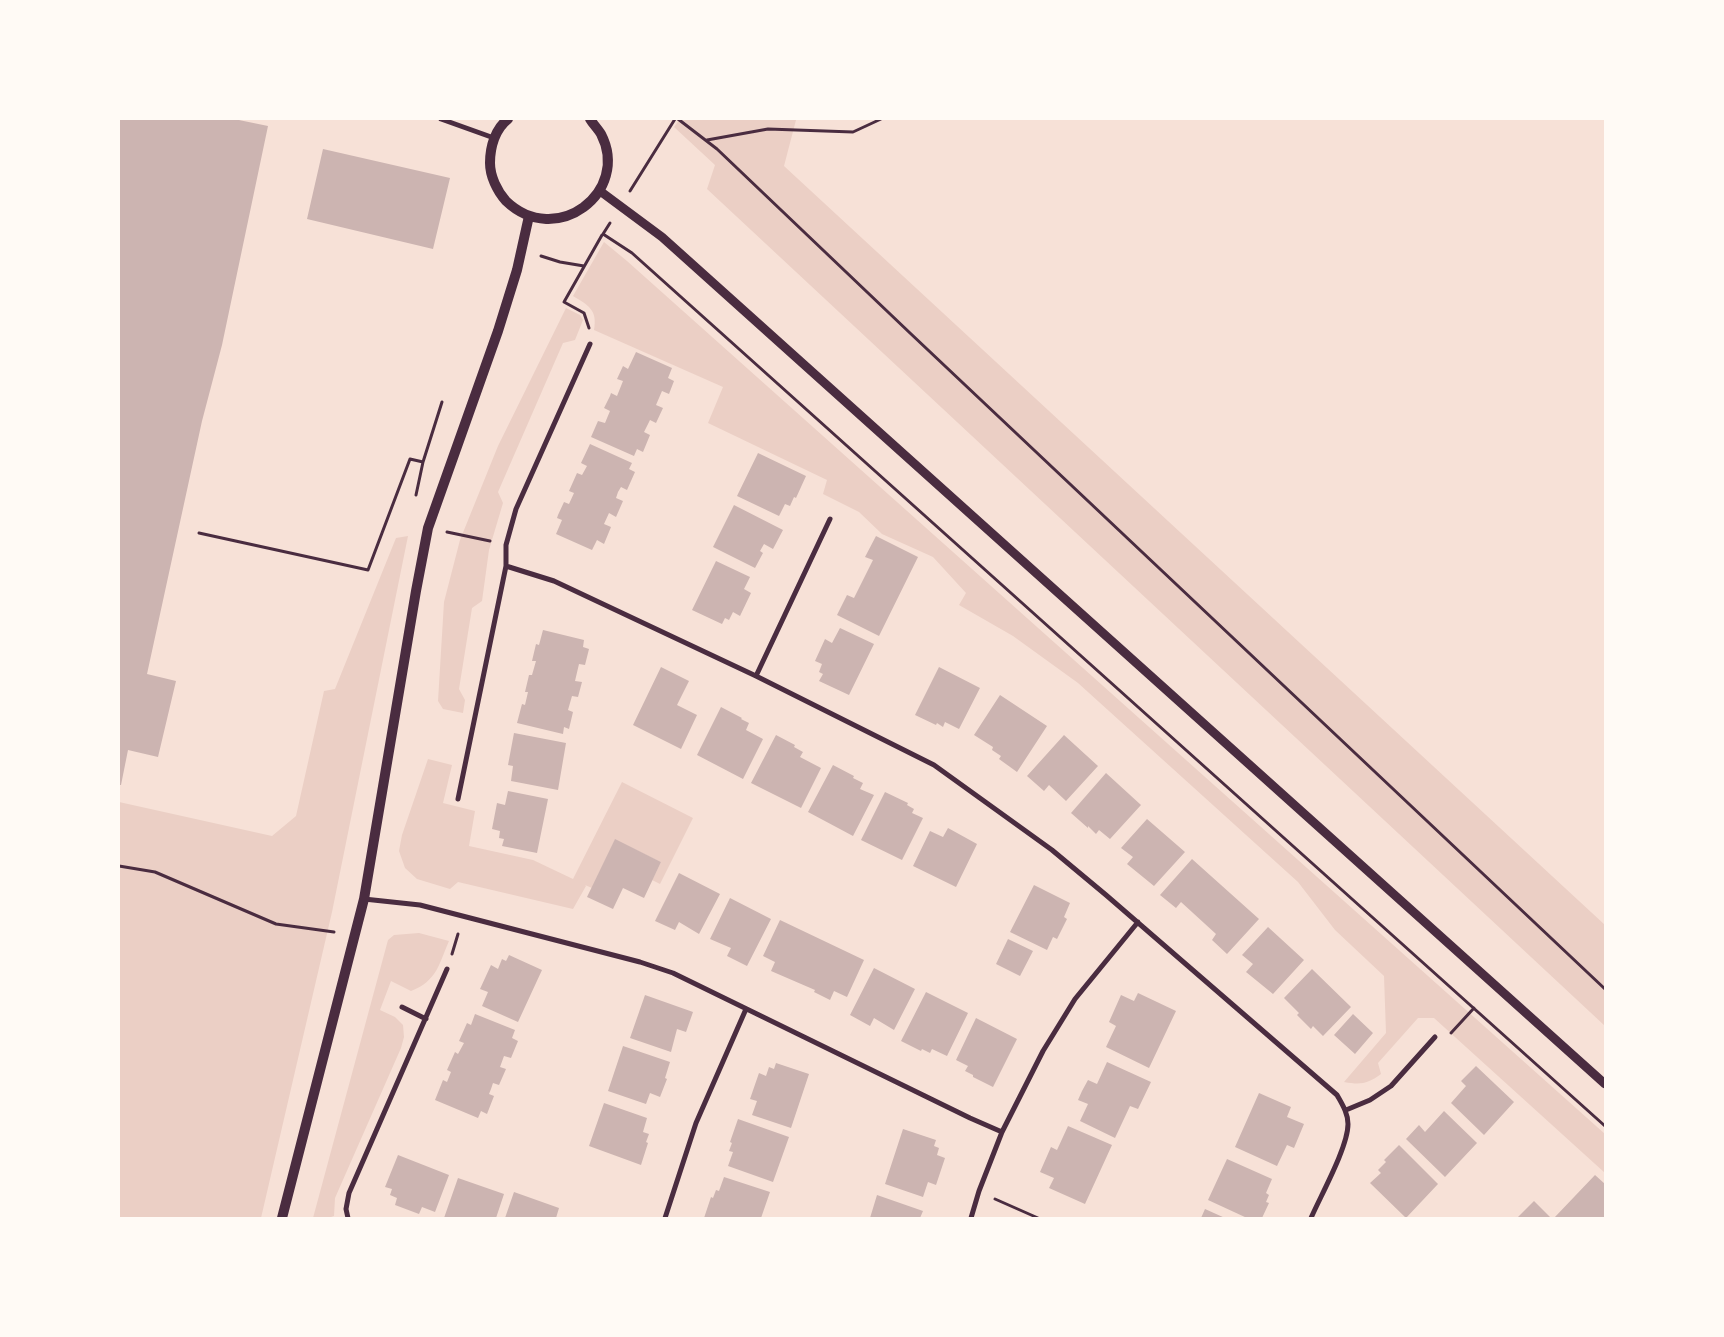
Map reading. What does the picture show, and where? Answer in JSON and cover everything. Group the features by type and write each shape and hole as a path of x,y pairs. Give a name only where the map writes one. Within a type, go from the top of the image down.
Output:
{"main road":[{"path":"508,119 494,138 490,154 490,169 495,184 503,198 515,209 529,216 548,220 569,216 586,206 600,191 606,172 607,153 601,134 590,119"},
{"path":"282,1218 364,899 428,528 498,331 522,249 529,216"}],"street":[{"path":"441,119 494,138"},
{"path":"600,191 662,236 1605,1084"},
{"path":"458,799 506,566 506,544 516,509 590,344"},
{"path":"756,676 830,519"},
{"path":"506,566 554,581 756,676 934,765 1052,850 1337,1095 1346,1110 1348,1124 1345,1142 1311,1218"},
{"path":"364,899 420,905 640,962 673,973 746,1010 1002,1132"},
{"path":"971,1218 1002,1132 1043,1051 1076,999 1138,922"},
{"path":"348,1218 346,1209 350,1193 447,969"},
{"path":"402,1007 426,1019"},
{"path":"665,1218 696,1123 746,1010"},
{"path":"1346,1110 1370,1100 1391,1086 1435,1037"}],"path":[{"path":"590,344 589,325 584,313 564,302 602,234 676,119 706,140 1605,989"},
{"path":"706,140 768,129 853,132 882,119"},
{"path":"602,234 632,253 1605,1126"},
{"path":"522,249 560,262 584,266"},
{"path":"199,533 368,570 410,459 422,462 442,402"},
{"path":"119,866 155,872 276,924 355,935"},
{"path":"447,969 464,917"},
{"path":"1458,1026 1474,1008"},
{"path":"979,1192 1038,1218"}],"shaded area":[{"path":"680,119 799,119 796,120 784,166 1605,925 1605,1026 707,189 715,165 674,127"},
{"path":"604,242 1605,1134 1605,1173 1434,1018 1418,1018 1378,1063 1381,1074 1364,1083 1344,1082 1386,1033 1384,976 1335,930 1298,882 1078,683 1013,636 959,605 966,593 933,557 882,534 859,512 823,494 827,480 708,423 723,387 594,330 595,318 591,309 573,296"},
{"path":"566,308 580,315 583,320 575,340 563,343 498,492 503,503 489,550 482,601 472,608 459,689 465,700 463,713 443,709 438,701 444,602 460,540 498,446"},
{"path":"408,536 332,912 261,1218 119,1218 119,802 272,836 296,816 324,691 335,689 396,538"},
{"path":"428,759 452,765 443,803 475,811 469,846 533,860 573,879 622,782 693,818 660,884 652,880 661,862 615,840 592,888 585,885 573,909 458,882 450,889 417,879 405,868 399,851 402,835"},
{"path":"419,933 449,941 436,971 420,987 411,991 391,981 380,1010 395,1017 403,1025 404,1037 401,1048 335,1198 334,1216 313,1218 388,940 394,935"}],"building":[{"path":"119,119 234,119 268,126 222,345 202,421 147,674 176,681 158,757 128,750 121,785 119,785"},
{"path":"323,149 450,178 433,249 307,219"},
{"path":"636,352 672,368 668,378 674,381 669,394 662,391 656,405 663,408 656,423 650,420 644,432 650,435 643,452 637,449 634,456 591,437 598,421 605,423 610,411 604,408 611,393 617,396 623,381 617,379 623,366 628,369"},
{"path":"590,444 632,463 629,469 635,472 627,490 621,487 618,492 616,498 623,501 616,517 609,513 604,524 611,527 604,544 597,540 592,550 556,534 562,520 557,518 558,515 564,502 569,504 574,493 569,491 577,473 582,475 587,466 581,463"},
{"path":"758,453 806,476 796,498 794,497 790,506 785,504 779,516 737,496"},
{"path":"734,505 783,530 773,549 764,544 760,551 763,553 755,568 713,547"},
{"path":"876,536 918,557 879,636 837,615 847,595 854,598 873,560 865,557"},
{"path":"716,561 750,577 744,589 751,593 740,616 733,612 729,620 725,618 722,624 692,610"},
{"path":"840,628 874,644 849,695 819,681 823,674 819,672 822,664 815,661 825,639 832,643"},
{"path":"543,630 584,640 583,647 589,649 585,665 579,664 575,681 582,682 578,697 572,696 568,710 573,712 569,729 564,727 563,734 517,723 522,704 525,705 528,692 525,692 529,675 532,675 536,661 532,661 536,644 539,645"},
{"path":"661,667 689,681 677,705 697,715 681,749 633,725"},
{"path":"939,667 980,688 959,729 945,722 943,727 937,723 936,725 915,715"},
{"path":"1000,695 1047,726 1017,772 999,759 1001,756 992,750 993,747 974,735"},
{"path":"721,707 749,723 746,730 763,739 743,779 697,755"},
{"path":"514,733 566,743 558,790 511,781 513,766 508,765"},
{"path":"776,735 795,745 794,747 803,752 800,757 821,768 801,808 751,783"},
{"path":"1064,735 1098,766 1066,801 1049,785 1044,791 1027,776"},
{"path":"833,765 854,776 853,778 863,783 860,789 874,795 853,836 808,812"},
{"path":"1106,773 1141,805 1110,839 1099,830 1096,834 1071,813"},
{"path":"508,791 548,799 537,853 502,846 504,839 499,838 500,831 492,829 497,803 505,805"},
{"path":"885,792 908,803 907,805 914,809 912,813 923,818 902,860 861,840"},
{"path":"1147,819 1185,852 1154,886 1127,864 1133,857 1121,848"},
{"path":"948,828 977,844 956,887 913,866 930,831 943,837"},
{"path":"615,839 661,862 644,898 623,888 613,909 587,897"},
{"path":"1192,859 1259,919 1227,954 1212,940 1216,934 1181,902 1176,908 1160,895"},
{"path":"679,873 720,894 699,934 679,922 675,930 655,921"},
{"path":"1034,885 1070,903 1064,917 1067,919 1057,939 1053,937 1047,950 1010,932"},
{"path":"730,898 771,919 747,966 727,956 731,948 710,939"},
{"path":"780,920 864,960 847,997 834,991 830,1000 814,992 815,990 771,971 775,962 763,956"},
{"path":"1268,927 1304,960 1273,994 1246,972 1253,964 1242,955"},
{"path":"1008,939 1033,951 1020,976 996,964"},
{"path":"509,955 542,970 518,1022 482,1006 488,992 480,989 491,965 498,969 502,959 506,961"},
{"path":"874,968 915,989 894,1030 874,1018 870,1026 850,1015"},
{"path":"1312,969 1351,1007 1323,1036 1313,1026 1311,1029 1284,998"},
{"path":"926,992 968,1013 947,1056 932,1049 930,1053 922,1049 921,1051 901,1041"},
{"path":"1138,993 1176,1011 1149,1068 1106,1047 1116,1026 1109,1022 1121,995 1134,1001"},
{"path":"645,995 693,1012 686,1032 677,1029 671,1052 630,1038"},
{"path":"475,1014 515,1030 512,1038 518,1041 511,1058 504,1056 500,1067 506,1069 499,1085 493,1083 489,1094 494,1096 487,1114 481,1111 478,1118 435,1100 443,1080 447,1082 451,1072 447,1070 455,1052 458,1054 464,1043 459,1041 467,1023 471,1025"},
{"path":"1353,1014 1373,1033 1355,1054 1334,1035"},
{"path":"976,1018 1017,1039 993,1087 973,1077 973,1075 965,1071 968,1066 956,1060"},
{"path":"623,1046 670,1062 665,1078 667,1079 660,1097 650,1093 646,1104 608,1091"},
{"path":"1107,1062 1151,1082 1138,1109 1130,1106 1115,1138 1080,1121 1088,1104 1078,1100 1082,1091 1088,1080 1097,1084"},
{"path":"776,1063 809,1074 791,1128 752,1115 757,1101 750,1099 759,1073 766,1076 769,1067 774,1069"},
{"path":"1476,1066 1514,1102 1484,1135 1451,1103 1466,1086 1461,1081"},
{"path":"1259,1093 1291,1107 1287,1117 1304,1124 1294,1148 1287,1145 1277,1166 1235,1147"},
{"path":"604,1103 647,1118 643,1132 649,1134 646,1142 648,1143 641,1165 589,1146"},
{"path":"1444,1111 1477,1143 1445,1177 1406,1139 1419,1125 1425,1132"},
{"path":"738,1119 789,1137 773,1182 728,1166 733,1152 729,1151 732,1143 730,1142"},
{"path":"1068,1126 1112,1145 1085,1204 1049,1188 1054,1178 1040,1172 1051,1147 1057,1150"},
{"path":"903,1129 936,1140 934,1146 939,1148 937,1155 945,1158 936,1185 928,1182 923,1197 885,1184"},
{"path":"1399,1145 1438,1184 1406,1218 1370,1183 1381,1173 1378,1170 1386,1162 1384,1160"},
{"path":"398,1155 449,1175 435,1212 422,1207 419,1214 395,1205 397,1198 390,1195 392,1189 385,1187"},
{"path":"1227,1159 1272,1179 1266,1193 1269,1195 1266,1202 1269,1203 1262,1218 1247,1218 1208,1200"},
{"path":"1595,1175 1605,1184 1605,1218 1554,1218"},
{"path":"724,1177 770,1192 761,1218 704,1218 711,1197 713,1198 716,1190 719,1191"},
{"path":"458,1178 504,1194 496,1218 444,1218"},
{"path":"514,1192 559,1208 556,1218 505,1218"},
{"path":"877,1195 923,1211 920,1218 870,1218"},
{"path":"1534,1201 1551,1218 1517,1218"},
{"path":"1205,1209 1225,1218 1201,1218"}]}
